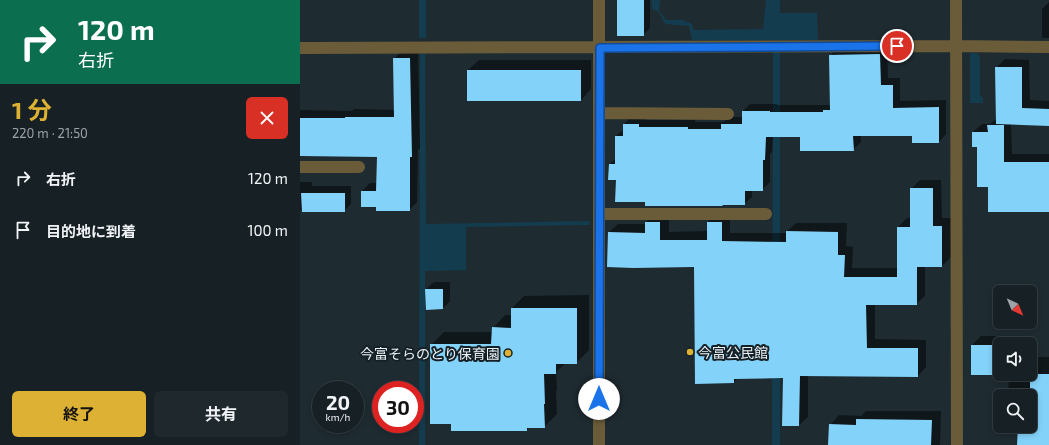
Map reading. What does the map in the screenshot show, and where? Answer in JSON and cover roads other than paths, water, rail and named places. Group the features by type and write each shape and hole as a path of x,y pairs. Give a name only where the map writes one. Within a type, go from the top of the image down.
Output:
{"street":[{"path":"599,0 599,445"},
{"path":"956,0 957,445"},
{"path":"300,48 1049,47"},
{"path":"600,113 728,114"},
{"path":"300,168 359,167"},
{"path":"599,214 766,214"}],"place":[{"name":"今富公民館","path":"690,352"},
{"name":"今富そらのとり保育園","path":"508,353"}]}
